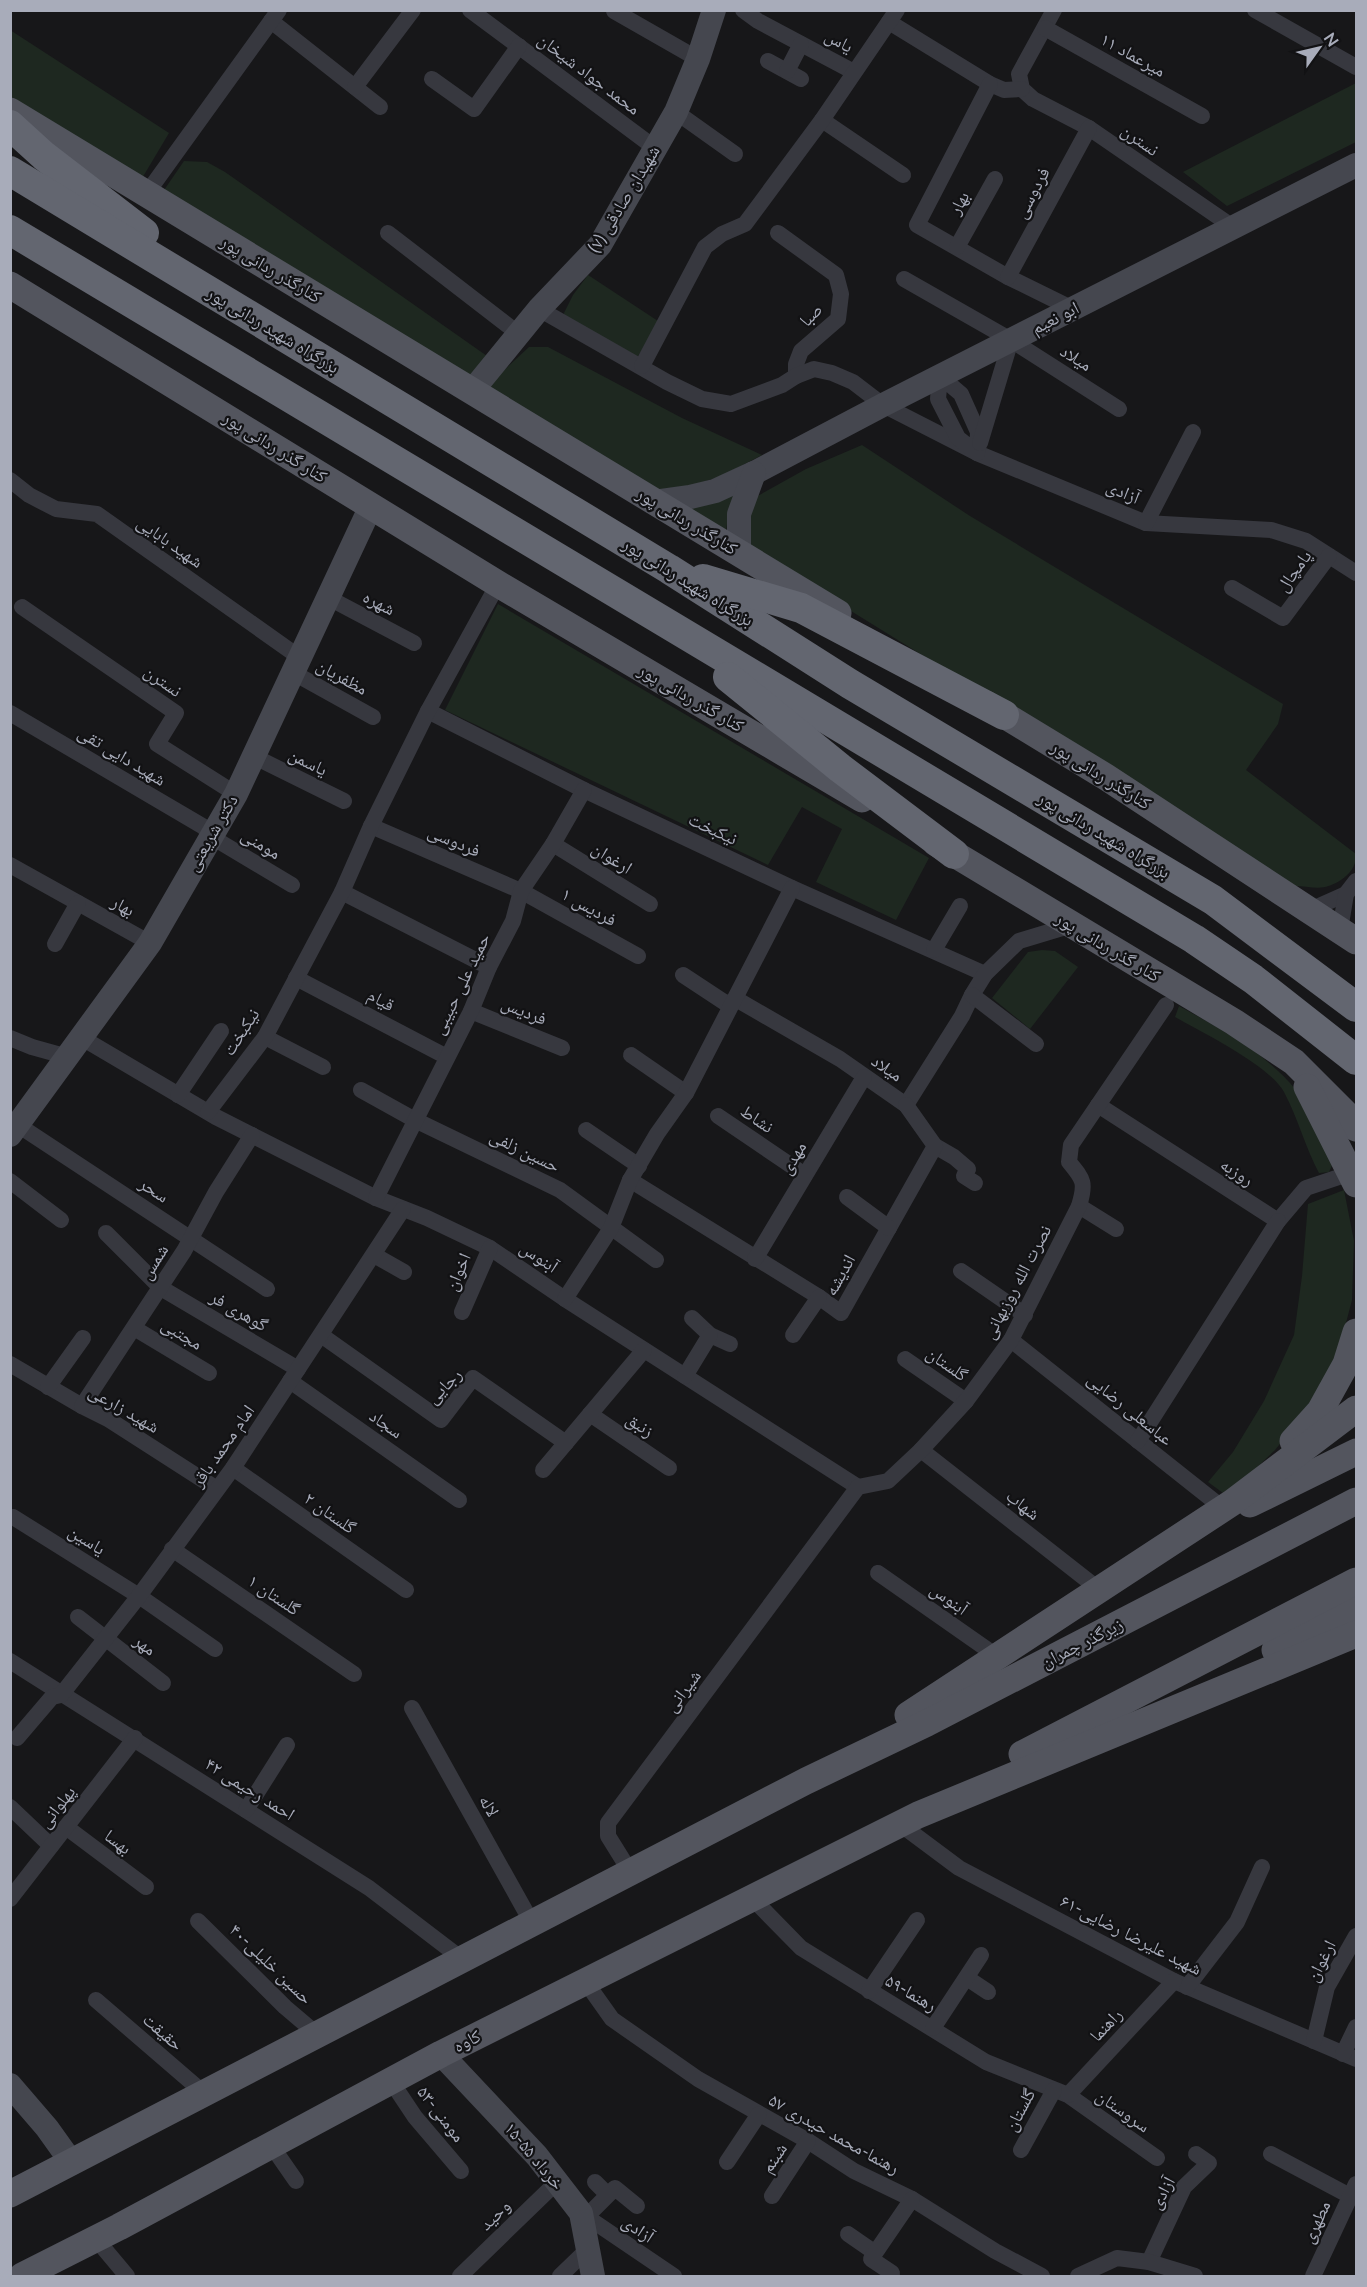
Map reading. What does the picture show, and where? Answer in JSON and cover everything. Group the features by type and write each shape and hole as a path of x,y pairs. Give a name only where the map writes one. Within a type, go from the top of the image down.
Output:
{"highway":[{"path":"10,125 44,156 266,326"},
{"name":"بزرگراه شهید ردانی پور","path":"10,171 669,569 850,684 1214,900 1356,1007"},
{"path":"10,230 1194,939 1253,979 1356,1060"},
{"path":"669,569 801,608 1004,715"},
{"path":"644,609 840,768 954,854"}],"main road":[{"name":"کنارگذر ردانی پور","path":"10,111 1107,777 1348,936"},
{"name":"کنار گذر ردانی پور","path":"10,285 498,584 1234,1022 1294,1062 1354,1124"},
{"path":"1294,1062 1354,1178"},
{"path":"1228,1506 1290,1446 1320,1411 1346,1364 1356,1332"},
{"path":"10,2194 806,1781 1101,1591 1228,1506 1356,1409"},
{"path":"1171,1543 1356,1452"},
{"name":"زیرگذر چمران","path":"806,1781 927,1723 1356,1501"},
{"path":"909,1819 960,1786 1356,1581"},
{"path":"1161,1713 1356,1606"},
{"path":"909,1819 1356,1634"},
{"name":"کاوه","path":"22,2277 441,2054 909,1819"}],"street":[{"path":"355,87 413,10"},
{"name":"محمد جواد شیخان","path":"470,10 655,148"},
{"name":"شهیدان صادقی (۷)","path":"472,391 539,309 600,245 676,112 698,59 714,10"},
{"name":"یاس","path":"743,10 854,72"},
{"path":"1022,89 1019,74 1054,10"},
{"path":"614,11 698,59"},
{"path":"1256,11 1356,68"},
{"path":"147,193 275,16 380,107"},
{"path":"642,366 705,247 722,234 745,224 822,120 893,16"},
{"name":"نسترن","path":"893,16 990,84 1004,90 1022,89 1033,99 1089,128 1233,227"},
{"name":"میرعماد ۱۱","path":"1045,28 1202,116"},
{"path":"768,61 794,75 801,44"},
{"path":"432,79 474,109 519,46"},
{"path":"990,84 917,225 1008,277 1073,309"},
{"path":"676,112 735,154"},
{"path":"822,120 903,176"},
{"name":"فردوسی","path":"1008,277 1089,128"},
{"name":"ابو نعیم","path":"654,502 690,497 715,490 754,473 1356,165"},
{"name":"بهار","path":"957,247 995,179"},
{"path":"388,233 519,334"},
{"name":"صبا","path":"778,233 836,275 842,294 838,319 801,351 796,364 796,376"},
{"name":"میلاد","path":"904,279 1011,340 1119,409"},
{"name":"آزادی","path":"539,309 667,382 702,399 731,404 782,386 796,376 814,369 832,373 853,382 883,405 977,453 1146,523 1271,530 1306,542 1356,573"},
{"path":"977,453 1011,340"},
{"path":"940,376 961,394 978,432 977,453"},
{"path":"1146,523 1193,432"},
{"path":"739,553 739,514 754,473"},
{"name":"شهید بابایی","path":"10,480 29,495 56,509 96,514 295,664"},
{"name":"دکتر شریعتی","path":"14,1130 150,943 236,794 371,506"},
{"name":"پامچال","path":"1232,588 1283,618 1329,556"},
{"name":"نیکبخت","path":"208,1112 265,1037 342,892 371,826 428,711 498,584"},
{"name":"شهره","path":"327,597 414,643"},
{"name":"نسترن","path":"22,607 176,713 157,744 236,794"},
{"name":"مظفریان","path":"295,664 374,717"},
{"name":"نیکبخت","path":"428,711 584,790 792,888 985,974"},
{"name":"شهید دایی تقی","path":"10,713 204,827 210,836"},
{"name":"یاسمن","path":"255,757 344,801"},
{"name":"حمید علی حبیبی","path":"376,1198 471,1011 489,967 513,921 521,891 553,844 584,790"},
{"name":"فردوسی","path":"371,826 521,891"},
{"name":"مومنی","path":"210,836 292,885"},
{"name":"ارغوان","path":"553,844 650,904"},
{"name":"بهار","path":"10,864 150,943"},
{"path":"1310,910 1346,894 1356,881"},
{"path":"565,1299 611,1228 635,1173 657,1134 686,1093 792,888"},
{"name":"فردیس ۱","path":"521,891 638,956"},
{"path":"342,892 489,967"},
{"path":"1346,894 1348,936"},
{"path":"55,944 78,903"},
{"path":"934,950 960,906"},
{"name":"میلاد","path":"683,975 727,1004 736,999 840,1059 906,1105 962,1016 985,974 1019,940 1072,925"},
{"name":"قیام","path":"296,978 447,1057"},
{"path":"972,995 1036,1044"},
{"name":"نصرت الله روزبهانی","path":"858,1487 888,1481 921,1450 966,1401 1011,1340 1079,1206 1085,1188 1079,1174 1069,1162 1071,1145 1166,1005"},
{"name":"فردیس","path":"471,1011 562,1048"},
{"path":"178,1095 221,1031"},
{"path":"265,1037 323,1067"},
{"path":"10,1038 68,1057"},
{"name":"آبنوس","path":"82,1038 178,1095 252,1135 376,1198 427,1218 490,1248 565,1299 858,1487"},
{"path":"631,1055 686,1093"},
{"name":"مهدی","path":"755,1259 864,1077"},
{"name":"حسین زلفی","path":"361,1090 415,1120 560,1190 656,1260"},
{"path":"906,1105 935,1146 954,1157 968,1169 964,1176 975,1183"},
{"name":"روزبه","path":"1098,1105 1278,1221"},
{"name":"نشاط","path":"718,1116 805,1175"},
{"name":"سحر","path":"14,1130 190,1237 267,1289"},
{"name":"اندیشه","path":"586,1130 635,1173 755,1259 819,1297 841,1313 935,1146"},
{"name":"شمس","path":"82,1406 161,1288 216,1192 252,1135"},
{"path":"1138,1441 1278,1221 1306,1188 1354,1178"},
{"path":"10,1181 61,1220"},
{"path":"847,1197 889,1227"},
{"path":"1079,1206 1116,1229"},
{"name":"امام محمد باقر","path":"17,1738 52,1697 61,1695 139,1596 232,1468 404,1209"},
{"name":"گوهری فر","path":"106,1233 161,1288 294,1375"},
{"name":"اخوان","path":"462,1312 490,1248"},
{"path":"374,1254 404,1272"},
{"path":"961,1271 1025,1315"},
{"path":"793,1335 819,1297"},
{"path":"692,1318 710,1335 730,1344"},
{"name":"مجتبی","path":"134,1328 209,1373"},
{"name":"رجایی","path":"321,1335 441,1420 474,1378 566,1443"},
{"path":"685,1376 710,1335"},
{"path":"48,1387 83,1338"},
{"name":"عباسعلی رضایی","path":"1011,1340 1138,1441 1228,1506"},
{"path":"543,1470 644,1350"},
{"name":"گلستان","path":"905,1359 966,1401"},
{"name":"شهید زارعی","path":"10,1364 108,1419 217,1489"},
{"name":"سجاد","path":"294,1375 459,1500"},
{"name":"زنبق","path":"590,1414 669,1468"},
{"name":"شهاب","path":"921,1450 1101,1591"},
{"name":"گلستان ۲","path":"232,1468 406,1590"},
{"name":"شیرانی","path":"631,1873 608,1836 608,1823 858,1487"},
{"name":"یاسین","path":"13,1517 139,1596 215,1649"},
{"name":"گلستان ۱","path":"172,1549 354,1674"},
{"name":"آبنوس","path":"878,1573 998,1657"},
{"name":"مهر","path":"78,1617 163,1683"},
{"name":"۴۲ احمد رحیمی","path":"10,1661 369,1888 462,1959"},
{"name":"لاله","path":"412,1708 532,1923"},
{"name":"پهلوانی","path":"13,1890 51,1846 135,1738"},
{"path":"246,1810 287,1745"},
{"path":"10,1807 51,1846"},
{"name":"۶۱-شهید علیرضا رضایی","path":"909,1819 960,1868 1181,1984 1350,2057"},
{"name":"بهسا","path":"66,1827 146,1887"},
{"name":"راهنما","path":"1061,2092 1181,1984 1237,1922 1262,1867"},
{"name":"۵۹-رهنما","path":"752,1898 801,1948 869,1991 986,2062 1061,2092"},
{"path":"869,1991 917,1920"},
{"name":"۴۰-حسین خلیلی","path":"198,1921 285,2007 318,2035"},
{"name":"ارغوان","path":"1314,2041 1327,1988 1356,1936"},
{"path":"933,2028 981,1955"},
{"path":"967,1978 988,1992"},
{"name":"۵۷ رهنما-محمد حیدری","path":"585,1981 612,2019 698,2079 808,2141 854,2171 912,2199 1042,2277"},
{"name":"حقیقت","path":"96,2000 205,2094"},
{"path":"1350,2057 1356,2027"},
{"name":"۱۵-۵۵ خرداد","path":"441,2054 537,2156 583,2215 593,2277"},
{"name":"۵۳-مومنی","path":"391,2081 415,2117 461,2171"},
{"path":"10,2085 47,2128 72,2163"},
{"name":"گلستان","path":"1021,2150 1061,2092"},
{"name":"سروستان","path":"1061,2092 1157,2158"},
{"path":"727,2162 759,2114"},
{"name":"شبنم","path":"772,2196 808,2141"},
{"path":"272,2145 296,2181"},
{"name":"آزادی","path":"1149,2262 1184,2187 1209,2163 1196,2154"},
{"path":"1271,2154 1352,2199"},
{"name":"وحید","path":"460,2277 557,2182"},
{"path":"595,2182 607,2194"},
{"path":"583,2215 615,2188 637,2206"},
{"path":"873,2255 912,2199"},
{"name":"مطهری","path":"1313,2277 1352,2199"},
{"name":"آزادی","path":"583,2215 674,2277"},
{"path":"848,2234 892,2273"},
{"path":"96,2239 127,2277"},
{"path":"560,2277 588,2249"},
{"path":"1078,2277 1117,2258 1149,2262 1195,2277"}],"shaded area":[{"path":"10,30 169,133 141,180 11,101"},
{"path":"1356,83 1356,142 1227,206 1183,172"},
{"path":"184,161 207,162 225,172 487,356 469,379 162,193"},
{"path":"588,275 661,323 631,366 567,331 564,313 573,295"},
{"path":"529,347 548,347 682,418 762,455 722,476 690,486 654,490 486,387"},
{"path":"862,445 970,516 1283,704 1278,724 1246,770 1356,854 1351,871 1337,883 1325,887 1295,886 751,547 746,525 754,498 806,469"},
{"path":"746,483 731,508 726,537 676,506"},
{"path":"498,604 929,858 896,920 816,882 842,829 802,807 768,865 445,710"},
{"path":"1055,951 1078,967 1030,1029 992,998 1028,952"},
{"path":"1179,1006 1257,1053 1296,1090 1335,1159 1329,1172 1319,1173 1289,1102 1276,1082 1265,1071 1234,1050 1175,1017"},
{"path":"1344,1190 1354,1241 1352,1300 1336,1361 1311,1406 1275,1450 1227,1496 1208,1482 1233,1452 1264,1401 1294,1335 1308,1204"}]}
